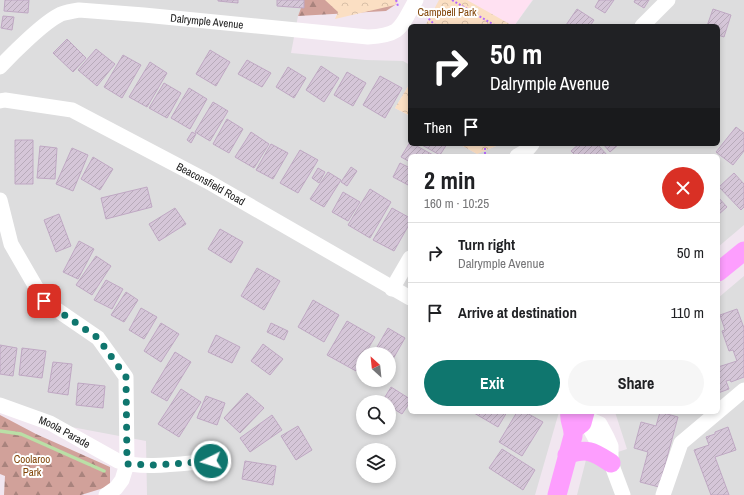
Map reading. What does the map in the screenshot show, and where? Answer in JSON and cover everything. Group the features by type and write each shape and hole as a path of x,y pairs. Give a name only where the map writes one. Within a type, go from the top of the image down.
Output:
{"main road":[{"path":"720,270 744,250"},
{"path":"557,495 578,418"},
{"path":"567,455 586,450 594,452 611,463"}],"street":[{"path":"644,24 668,0"},
{"name":"Dalrymple Avenue","path":"0,67 45,25 60,14 79,10 368,37 383,36 398,30 402,26 415,2"},
{"name":"Beaconsfield Road","path":"0,101 5,100 72,110 207,181 408,297"},
{"path":"521,154 530,146"},
{"path":"0,200 11,244 44,301 98,338 126,377 127,464 122,480 116,488 106,495"},
{"path":"392,289 408,261"},
{"path":"720,410 744,390"},
{"name":"Moola Parade","path":"0,405 50,423 118,461 127,464"},
{"path":"663,495 681,443 715,414"},
{"path":"578,418 600,424 611,446 611,463 623,495"},
{"path":"127,464 157,465 211,461"}],"path":[{"path":"452,0 493,24"},
{"path":"415,2 434,24"}],"shaded area":[{"path":"0,0 304,0 298,16 291,53 366,60 403,61 408,64 408,86 395,108 408,115 408,146 463,146 477,154 408,154 408,414 558,414 535,495 147,495 146,441 50,423 0,405"},
{"path":"467,0 532,0 515,24 509,24"},
{"path":"533,0 744,0 744,225 720,245 720,154 477,154 496,146 720,146 720,24 515,24"},
{"path":"744,276 744,495 577,495 586,460 591,461 627,449 616,414 720,414 720,296"}],"green space":[{"path":"304,0 398,0 395,5 386,11 298,16"},
{"path":"325,0 398,0 395,5 335,19 338,12"},
{"name":"Campbell Park","path":"439,0 467,0 509,24 426,24"},
{"path":"408,86 408,115 395,108"},
{"path":"463,146 496,146 477,154"},
{"name":"Coolaroo Park","path":"0,415 36,434 110,467 110,486 81,495 4,495 5,476 0,474"}],"building":[{"path":"5,0 29,0 28,13 4,11"},
{"path":"238,0 238,3 218,1"},
{"path":"277,0 304,0 304,8 277,6"},
{"path":"599,0 614,0 605,13 595,7"},
{"path":"635,0 649,0 644,8 634,2"},
{"path":"577,9 594,20 591,24 567,24"},
{"path":"713,9 731,15 724,37 720,36 720,24 708,24"},
{"path":"3,16 14,17 12,30 1,28"},
{"path":"67,39 86,58 73,72 53,53"},
{"path":"96,49 115,64 97,86 78,70"},
{"path":"210,50 230,62 216,86 196,74"},
{"path":"123,55 141,65 122,98 104,87"},
{"path":"247,60 271,73 262,87 238,74"},
{"path":"150,62 167,73 147,107 129,97"},
{"path":"321,66 339,78 324,102 306,90"},
{"path":"288,67 306,78 294,98 276,87"},
{"path":"347,72 366,83 353,106 334,95"},
{"path":"380,76 402,88 385,118 363,105"},
{"path":"164,83 181,93 167,118 149,108"},
{"path":"189,88 207,99 190,129 171,118"},
{"path":"213,102 228,111 210,141 195,132"},
{"path":"227,119 243,129 229,153 213,144"},
{"path":"736,127 744,133 744,151 733,165 716,152"},
{"path":"192,132 196,134 191,143 187,140"},
{"path":"251,132 269,144 254,168 235,157"},
{"path":"15,140 33,140 33,184 15,184"},
{"path":"271,144 288,153 273,179 256,170"},
{"path":"408,145 417,146 431,154 408,154 408,161 401,157"},
{"path":"40,146 57,148 55,179 37,178"},
{"path":"424,146 446,146 441,154"},
{"path":"577,146 599,146 606,154 574,154 571,151"},
{"path":"605,146 617,146 610,152"},
{"path":"72,148 88,155 73,191 56,184"},
{"path":"300,150 318,160 298,193 280,183"},
{"path":"93,157 113,169 100,190 81,179"},
{"path":"400,163 408,167 408,185 393,177"},
{"path":"351,167 357,171 347,186 341,182"},
{"path":"318,168 325,172 319,183 312,178"},
{"path":"328,172 341,180 324,207 310,199"},
{"path":"734,173 744,184 744,207 741,210 720,188 720,186"},
{"path":"147,187 152,207 106,219 101,198"},
{"path":"370,189 391,202 370,238 348,225"},
{"path":"343,192 360,202 348,221 332,212"},
{"path":"720,199 727,207 720,213"},
{"path":"175,208 186,224 159,241 149,224"},
{"path":"392,208 408,217 408,226 394,251 373,240"},
{"path":"59,214 71,246 56,252 44,220"},
{"path":"220,229 243,242 231,263 208,249"},
{"path":"79,241 94,249 78,279 63,272"},
{"path":"96,256 111,266 92,295 76,285"},
{"path":"257,268 280,281 264,310 241,296"},
{"path":"106,280 123,289 112,309 94,300"},
{"path":"126,292 138,300 124,322 111,315"},
{"path":"313,300 339,315 324,342 298,327"},
{"path":"141,308 157,317 144,339 129,330"},
{"path":"737,309 744,328 744,377 731,382 730,380 726,381 729,389 720,392 720,366 737,361 733,350 729,351 722,331 725,330 720,315"},
{"path":"347,321 375,337 369,347 356,347 356,371 327,355"},
{"path":"161,323 179,334 161,362 144,351"},
{"path":"271,323 288,331 284,340 267,332"},
{"path":"388,328 405,338 396,354 396,347 377,347"},
{"path":"216,335 240,347 232,363 208,352"},
{"path":"263,344 283,359 270,375 251,361"},
{"path":"0,345 17,348 13,376 0,374"},
{"path":"22,348 46,351 42,378 19,375"},
{"path":"175,352 191,362 167,401 151,392"},
{"path":"53,362 72,364 68,395 48,392"},
{"path":"78,383 105,386 103,408 76,405"},
{"path":"391,387 408,398 408,405 402,414 396,410 396,395 386,395"},
{"path":"181,389 201,402 179,437 158,424"},
{"path":"247,393 264,408 240,433 224,418"},
{"path":"206,396 225,403 217,425 197,418"},
{"path":"476,414 506,414 498,427"},
{"path":"516,414 529,414 543,422 522,456 499,442"},
{"path":"659,414 667,414 678,417 659,487 640,482 648,452 634,448 641,422 656,426"},
{"path":"272,415 282,430 250,452 240,438"},
{"path":"298,426 312,450 296,460 281,436"},
{"path":"728,427 736,450 715,457 729,495 711,495 694,450 709,445 706,437"},
{"path":"502,449 535,470 523,490 489,468"},
{"path":"245,461 276,466 273,485 242,479"}],"waterway":[{"path":"0,431 21,434 104,471"}],"route":[{"path":"44,301 98,338 126,377 127,464 157,465 211,461"}]}
